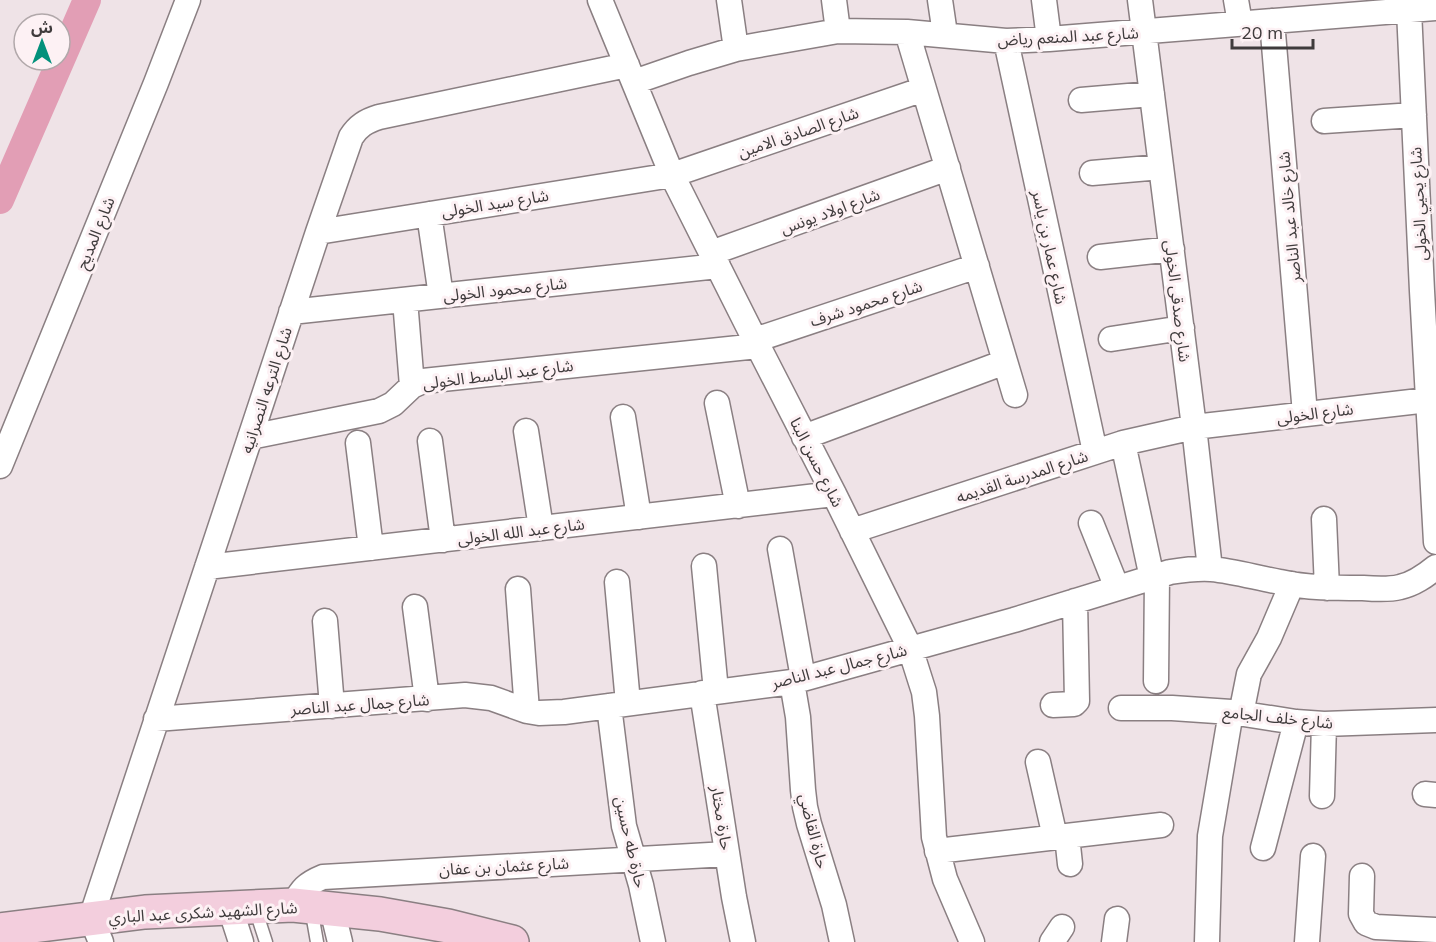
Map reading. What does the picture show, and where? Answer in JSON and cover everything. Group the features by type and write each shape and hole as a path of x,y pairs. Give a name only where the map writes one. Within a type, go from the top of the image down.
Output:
{"main road":[{"name":"شارع الشهيد شكرى عبد الباري","path":"0,930 96,930 145,912 242,907 312,907 380,914 448,934 512,942"}],"street":[{"name":"شارع المديح","path":"0,466 188,0"},
{"name":"شارع حسن البنا","path":"600,0 672,175 910,648 924,692 934,837 945,879 972,942"},
{"path":"729,0 736,49"},
{"path":"834,0 838,31"},
{"path":"940,0 945,34"},
{"path":"1044,0 1049,39"},
{"name":"شارع صدقى الخولى","path":"1140,0 1210,569"},
{"name":"شارع عبد المنعم رياض","path":"630,73 689,63 736,49 838,31 945,34 1006,41 1145,32 1238,12 1272,21 1436,8"},
{"name":"شارع يحيي الخولى","path":"1409,10 1414,115 1426,177 1436,542"},
{"name":"شارع خالد عبد الناصر","path":"1272,21 1305,414"},
{"path":"907,32 1015,395"},
{"name":"شارع عمار بن ياسر","path":"1006,41 1095,452"},
{"name":"شارع الترعه النصرانيه","path":"96,930 156,719 351,138 356,130 370,120 630,73"},
{"name":"شارع الصادق الامين","path":"672,175 924,89"},
{"path":"1081,100 1152,94"},
{"path":"1324,121 1414,115"},
{"path":"1092,173 1161,167"},
{"name":"شارع اولاد يونس","path":"715,260 948,168"},
{"name":"شارع سيد الخولى","path":"318,231 672,175"},
{"path":"429,214 441,296"},
{"path":"1100,257 1172,249"},
{"name":"شارع محمود الخولى","path":"291,312 441,296 715,260"},
{"name":"شارع محمود شرف","path":"756,343 977,266"},
{"path":"405,300 412,386"},
{"path":"1111,339 1182,328"},
{"name":"شارع عبد الباسط الخولى","path":"250,437 379,411 393,404 412,386 423,381 756,343"},
{"path":"804,437 1005,362"},
{"name":"شارع الخولى","path":"1194,427 1432,400"},
{"path":"717,403 738,506"},
{"path":"624,417 639,517"},
{"name":"شارع المدرسة القديمه","path":"852,531 1123,443 1194,427"},
{"path":"526,431 541,528"},
{"path":"430,441 443,540"},
{"path":"358,443 370,548"},
{"path":"1123,443 1154,577 1156,681"},
{"name":"شارع عبد الله الخولى","path":"207,567 834,494"},
{"path":"1324,519 1327,588"},
{"path":"1091,524 1117,588"},
{"name":"حارة القاضي","path":"780,549 798,680 802,790 842,942"},
{"name":"حارة مختار","path":"704,566 710,692 727,854 742,942"},
{"name":"شارع جمال عبد الناصر","path":"156,719 465,695 503,701 527,711 552,713 798,680 1014,620 1170,572 1210,569 1327,588 1386,588 1414,583 1436,567"},
{"name":"حارة طه حسين","path":"617,582 621,807 653,942"},
{"path":"1207,942 1210,836 1236,713 1249,674 1269,638 1292,584"},
{"path":"518,589 527,711"},
{"path":"1053,705 1074,704 1077,701 1075,601"},
{"path":"415,607 427,699"},
{"path":"325,621 332,706"},
{"name":"شارع خلف الجامع","path":"1121,708 1172,708 1236,713 1324,724 1436,720"},
{"path":"1263,848 1296,722"},
{"path":"1322,796 1324,724"},
{"path":"1038,762 1070,864"},
{"path":"937,851 1161,825"},
{"name":"شارع عثمان بن عفان","path":"312,907 302,888 323,877 727,854"},
{"path":"1307,942 1313,856"},
{"path":"1362,876 1361,914 1366,923 1376,927 1436,930"},
{"path":"241,942 242,907"},
{"path":"312,907 340,942"}],"lane":[{"path":"242,907 266,942"},
{"path":"312,907 317,942"}],"waterway":[{"path":"0,200 87,0"}]}
